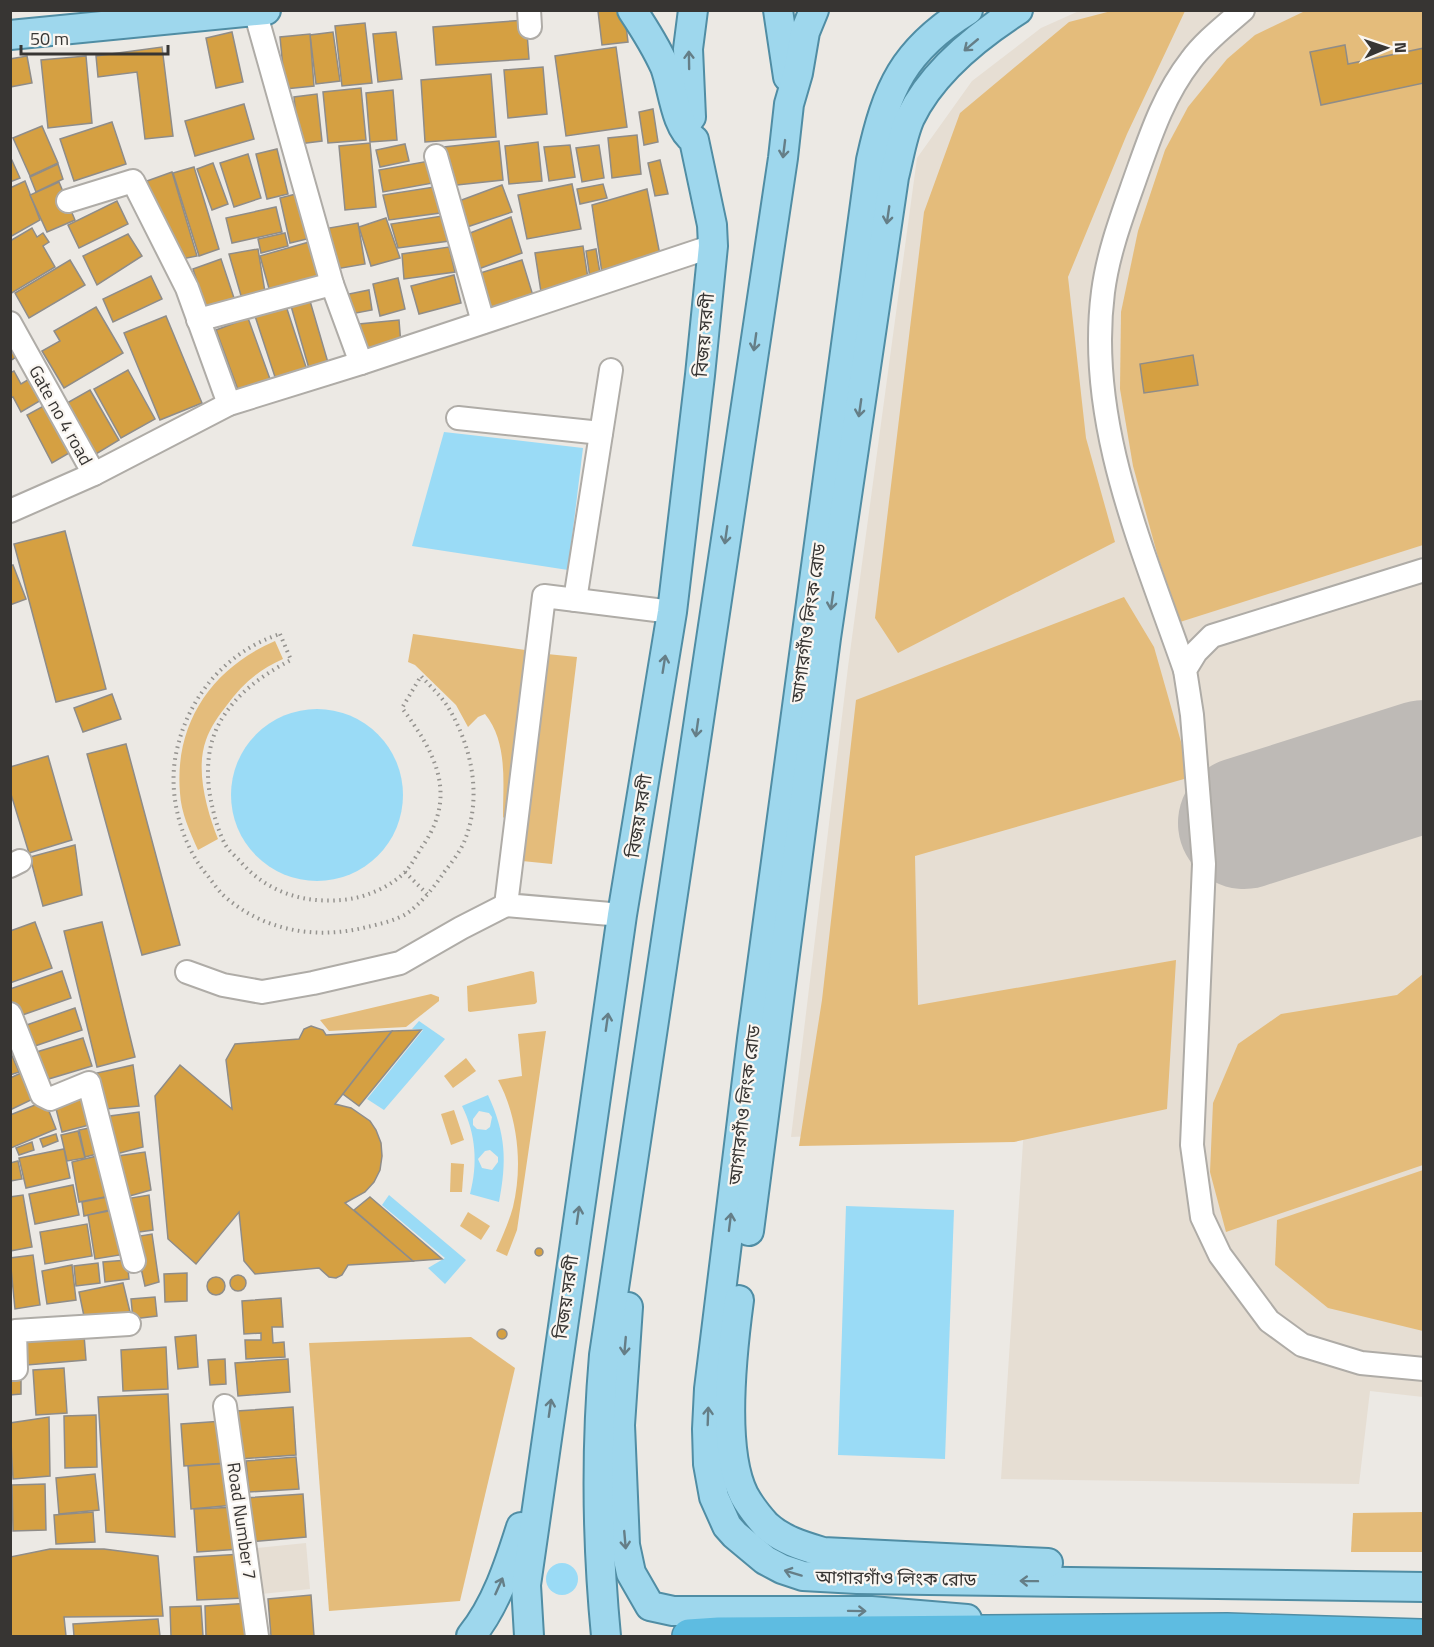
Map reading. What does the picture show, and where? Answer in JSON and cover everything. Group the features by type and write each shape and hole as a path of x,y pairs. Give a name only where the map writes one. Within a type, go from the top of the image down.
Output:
{"highway":[{"path":"689,1636 1042,1630 1227,1630 1421,1636"}],"main road":[{"path":"10,35 266,10"},
{"name":"বিজয় সরণী","path":"529,1636 526,1585 622,915 672,612 700,375 712,246 712,225 693,140 684,131 665,67 648,33 632,10"},
{"path":"693,10 688,50 693,140"},
{"path":"606,1636 598,1484 598,1424 604,1355 783,158 789,104 786,52 778,10"},
{"path":"789,104 798,73 805,32 814,10"},
{"name":"আগারগাঁও লিংক রোড","path":"968,10 929,40 909,59 896,79 882,116 871,160 752,1039 709,1389 708,1464 714,1497 727,1526 746,1545 782,1569 803,1576 857,1579 1424,1587"},
{"name":"আগারগাঁও লিংক রোড","path":"1018,10 1000,21 946,67 927,91 910,119 894,177 826,638 738,1308 730,1409 735,1468 743,1494 767,1526 791,1542 823,1552 1139,1567 1309,1568 1424,1572"},
{"path":"929,40 946,67"},
{"path":"620,1247 628,1267 630,1284 620,1425 625,1545 631,1573 650,1606 673,1611 871,1611 977,1620 1042,1630"},
{"path":"471,1636 484,1620 506,1571 531,1491 542,1466"}],"street":[{"path":"1243,10 1191,59 1171,89 1155,121 1110,255 1102,293 1099,362 1110,434 1127,502 1185,670 1192,715 1204,864 1192,1145 1202,1217 1220,1255 1269,1321 1302,1345 1361,1363 1424,1370"},
{"path":"255,11 332,284 361,363"},
{"path":"436,156 483,322"},
{"path":"68,201 133,181 187,288 229,404"},
{"path":"10,511 94,474 229,404 361,363 712,246"},
{"path":"198,320 332,284"},
{"name":"Gate no 4 road","path":"10,323 94,474"},
{"path":"575,600 611,370"},
{"path":"458,418 601,433"},
{"path":"1185,670 1196,652 1212,636 1424,570"},
{"path":"506,905 543,596 672,612"},
{"path":"187,972 223,985 262,992 399,963 506,905 622,915"},
{"path":"10,1014 42,1095 50,1098 89,1083 134,1261"},
{"path":"10,1369 16,1369 15,1331 129,1324"},
{"name":"Road Number 7","path":"225,1406 257,1636"}],"path":[{"path":"280,633 291,660 256,681 225,714 212,740 207,767 214,813 225,845 260,881 277,891 306,899 322,901 362,897 382,888 405,872 431,832 438,808 440,787 437,769 427,744 402,708 421,676 447,705 465,739 474,777 473,812 466,837 456,856 427,894 408,913 379,924 351,931 310,933 286,930 244,910 222,894 199,864 183,835 176,807 175,757 180,735 192,707 203,690 230,660 264,639 280,633"},
{"path":"405,872 427,894"}],"shaded area":[{"path":"1115,10 1185,11 1127,134 1068,277 1086,438 1115,542 898,653 875,618 924,212 960,113 1069,22"},
{"path":"1079,11 1423,11 1423,1397 1370,1391 1359,1484 1001,1479 1024,1127 791,1137 848,667 917,158 972,81 1041,28"},
{"path":"1305,11 1423,11 1423,545 1180,622 1158,557 1133,466 1120,389 1121,312 1138,231 1165,150 1188,107 1227,59 1255,35"},
{"path":"1124,597 1154,647 1191,777 915,856 918,1005 1176,960 1167,1109 1014,1142 799,1146 822,1000 856,700"},
{"path":"413,634 532,651 508,822 503,817 501,750 492,725 485,714 478,717 468,727 456,705 415,665 408,662"},
{"path":"275,641 283,659 259,672 239,690 218,717 206,740 202,777 206,803 218,839 198,850 184,815 180,793 183,744 191,721 202,701 233,666 253,652"},
{"path":"547,654 577,657 552,864 522,861"},
{"path":"534,972 537,1002 535,1004 468,1011 467,986"},
{"path":"1423,974 1423,1165 1226,1232 1210,1172 1213,1103 1238,1044 1281,1014 1397,995"},
{"path":"431,994 439,997 439,1001 406,1027 329,1031 320,1020"},
{"path":"546,1031 517,1230 507,1256 496,1251 513,1207 518,1159 510,1110 498,1080 522,1076 518,1034"},
{"path":"466,1058 476,1071 453,1088 444,1076"},
{"path":"454,1110 464,1140 451,1145 441,1114"},
{"path":"451,1163 464,1164 462,1192 450,1192"},
{"path":"1423,1170 1423,1331 1328,1308 1275,1265 1277,1220"},
{"path":"468,1212 490,1226 481,1240 460,1226"},
{"path":"471,1337 515,1368 460,1601 329,1611 309,1343"},
{"path":"1423,1512 1423,1552 1351,1552 1353,1513"},
{"path":"306,1543 310,1589 261,1594 257,1548"}],"water":[{"path":"444,432 583,448 568,570 412,546"},
{"path":"317,709 334,710 350,715 365,723 378,734 389,747 397,762 402,778 402,812 397,828 389,843 378,856 365,867 350,875 334,880 317,881 300,880 284,875 269,867 256,856 245,843 237,828 232,812 231,795 232,778 237,762 245,747 256,734 269,723 284,715 300,710"},
{"path":"419,1021 445,1039 384,1110 367,1099 423,1030 412,1029"},
{"path":"488,1095 494,1109 502,1135 504,1160 499,1202 470,1194 475,1160 473,1138 462,1106","holes":["479,1111 489,1113 492,1117 490,1127 486,1130 477,1129 473,1125 473,1119","490,1150 498,1157 498,1162 492,1170 482,1168 478,1159 485,1151"]},
{"path":"389,1195 466,1260 445,1284 428,1268 445,1258 382,1205"},
{"path":"846,1206 954,1210 945,1459 838,1455"},
{"path":"562,1563 573,1568 578,1579 573,1590 562,1595 551,1590 546,1579 551,1568"}],"building":[{"path":"624,10 628,42 602,45 598,11"},
{"path":"526,20 529,59 436,65 433,27"},
{"path":"365,23 372,83 342,86 335,26"},
{"path":"232,32 243,82 216,88 206,38"},
{"path":"333,32 340,81 316,84 310,35"},
{"path":"396,32 402,79 378,82 373,34"},
{"path":"310,34 314,86 285,89 280,37"},
{"path":"1345,45 1348,64 1424,48 1424,83 1321,105 1310,52"},
{"path":"162,47 173,136 145,139 137,72 98,77 96,56"},
{"path":"616,47 627,127 566,136 555,56"},
{"path":"27,56 32,83 10,87 10,59"},
{"path":"86,56 92,123 48,128 41,60"},
{"path":"543,67 547,114 508,118 504,70"},
{"path":"491,74 496,137 425,142 421,80"},
{"path":"361,88 366,140 328,143 323,92"},
{"path":"393,90 397,140 370,142 366,93"},
{"path":"317,94 322,141 299,144 294,97"},
{"path":"244,104 254,139 195,156 185,121"},
{"path":"653,109 658,142 644,145 639,112"},
{"path":"112,122 126,164 74,181 60,139"},
{"path":"42,126 58,163 30,176 13,138"},
{"path":"637,135 641,174 612,178 608,138"},
{"path":"499,141 503,180 448,186 444,147"},
{"path":"538,142 542,181 509,184 505,146"},
{"path":"370,143 376,207 345,210 339,146"},
{"path":"405,144 409,161 380,167 376,150"},
{"path":"570,145 575,177 549,181 544,147"},
{"path":"599,145 604,178 582,182 576,148"},
{"path":"277,149 288,194 267,199 256,154"},
{"path":"248,154 261,198 234,207 220,163"},
{"path":"10,156 20,178 10,182"},
{"path":"660,160 668,194 655,196 648,163"},
{"path":"429,161 433,183 383,192 379,170"},
{"path":"213,163 228,204 212,210 197,169"},
{"path":"58,164 63,179 36,192 30,177"},
{"path":"194,167 219,249 199,256 173,173"},
{"path":"172,172 197,256 177,260 147,181"},
{"path":"25,181 40,220 10,237 10,188"},
{"path":"59,182 75,220 47,232 30,195"},
{"path":"572,184 581,229 527,239 518,195"},
{"path":"603,184 607,198 580,204 577,189"},
{"path":"502,185 512,212 467,227 459,201"},
{"path":"434,187 440,213 389,220 383,195"},
{"path":"647,189 662,265 602,273 592,205"},
{"path":"300,193 311,238 290,243 280,198"},
{"path":"117,201 128,224 79,248 68,225"},
{"path":"276,207 282,232 232,243 226,218"},
{"path":"442,216 449,241 398,248 391,224"},
{"path":"511,217 522,253 473,271 460,237"},
{"path":"386,218 400,258 371,266 359,227"},
{"path":"358,223 365,264 336,269 329,228"},
{"path":"32,228 37,237 43,233 49,242 43,246 55,267 10,294 10,241"},
{"path":"285,233 288,246 261,253 258,239"},
{"path":"128,234 142,256 97,285 83,256"},
{"path":"316,240 326,276 270,292 260,256"},
{"path":"583,246 589,285 541,292 535,253"},
{"path":"449,247 455,272 404,279 402,254"},
{"path":"258,249 265,292 242,299 229,254"},
{"path":"596,249 600,273 590,278 586,251"},
{"path":"221,259 235,301 206,310 193,269"},
{"path":"70,260 85,285 29,318 15,293"},
{"path":"522,260 534,299 486,315 474,275"},
{"path":"454,275 461,303 419,314 411,286"},
{"path":"151,276 162,299 113,322 103,299"},
{"path":"398,278 405,309 380,316 373,284"},
{"path":"369,290 372,310 351,314 344,295"},
{"path":"310,301 329,366 310,372 291,306"},
{"path":"286,306 308,373 277,383 255,316"},
{"path":"96,307 123,353 64,388 42,351 60,341 54,331"},
{"path":"166,316 202,403 160,420 124,333"},
{"path":"248,318 270,379 238,390 216,330"},
{"path":"399,320 401,345 361,349 359,324"},
{"path":"10,344 18,356 10,361"},
{"path":"1193,355 1198,385 1144,393 1140,364"},
{"path":"128,370 155,419 121,438 94,389"},
{"path":"14,371 21,384 31,378 43,399 21,412 13,397 10,398 10,373"},
{"path":"90,390 119,440 96,454 67,403"},
{"path":"51,402 76,449 52,463 27,415"},
{"path":"65,531 106,689 56,702 14,544"},
{"path":"13,565 26,599 10,605 10,566"},
{"path":"112,694 121,719 83,732 74,708"},
{"path":"126,744 180,945 142,955 87,754"},
{"path":"48,756 72,840 29,853 10,791 10,767"},
{"path":"75,845 82,895 43,906 30,857"},
{"path":"35,922 52,968 10,983 10,931"},
{"path":"102,922 135,1057 97,1067 64,931"},
{"path":"62,971 71,998 14,1018 10,1006 10,989"},
{"path":"75,1008 82,1030 29,1048 21,1027"},
{"path":"311,1026 323,1030 326,1035 392,1031 335,1104 351,1108 370,1121 381,1143 380,1170 374,1182 365,1192 345,1203 413,1261 348,1265 342,1275 336,1278 329,1277 319,1268 255,1274 244,1261 239,1212 196,1264 168,1239 155,1096 180,1065 232,1109 226,1060 235,1044 299,1039 304,1029"},
{"path":"421,1030 359,1106 343,1094 392,1031"},
{"path":"83,1038 92,1066 42,1081 33,1053"},
{"path":"10,1051 19,1072 10,1075"},
{"path":"133,1065 139,1106 106,1109 97,1073"},
{"path":"21,1073 33,1099 10,1110 10,1078"},
{"path":"90,1093 97,1123 62,1132 54,1101"},
{"path":"45,1101 56,1129 11,1148 10,1115"},
{"path":"139,1112 143,1147 116,1154 110,1116"},
{"path":"99,1126 105,1152 85,1157 79,1130"},
{"path":"78,1131 85,1158 67,1161 61,1135"},
{"path":"56,1134 58,1141 43,1147 40,1139"},
{"path":"32,1142 34,1150 19,1155 16,1148"},
{"path":"64,1149 70,1178 26,1188 19,1158"},
{"path":"145,1152 151,1190 126,1197 118,1156"},
{"path":"101,1155 110,1196 79,1202 72,1162"},
{"path":"18,1161 22,1179 10,1181 10,1163"},
{"path":"73,1185 79,1215 35,1224 29,1194"},
{"path":"23,1195 32,1247 10,1251 10,1197"},
{"path":"149,1195 153,1230 132,1233 125,1199"},
{"path":"112,1196 114,1209 84,1216 82,1202"},
{"path":"370,1197 442,1259 413,1261 354,1210"},
{"path":"119,1209 126,1254 95,1259 88,1215"},
{"path":"87,1224 92,1256 45,1264 40,1232"},
{"path":"152,1234 159,1282 145,1286 134,1237"},
{"path":"539,1248 543,1252 539,1256 535,1252"},
{"path":"33,1255 40,1305 15,1309 10,1258"},
{"path":"127,1260 129,1279 105,1282 103,1262"},
{"path":"98,1263 100,1283 76,1286 74,1266"},
{"path":"72,1265 76,1300 47,1304 42,1271"},
{"path":"187,1273 187,1301 165,1302 164,1274"},
{"path":"238,1275 244,1277 246,1283 244,1289 238,1291 232,1289 230,1283 232,1277"},
{"path":"216,1277 222,1280 225,1286 222,1292 216,1295 210,1292 207,1286 210,1280"},
{"path":"123,1283 130,1312 85,1321 79,1292"},
{"path":"155,1297 157,1316 133,1319 131,1299"},
{"path":"281,1298 283,1327 272,1327 273,1343 284,1342 285,1357 246,1359 245,1340 261,1340 261,1333 244,1334 242,1301"},
{"path":"502,1329 507,1334 502,1339 497,1334"},
{"path":"84,1335 86,1360 27,1365 25,1340"},
{"path":"196,1335 198,1367 178,1369 175,1337"},
{"path":"166,1347 168,1389 123,1391 121,1350"},
{"path":"225,1359 226,1384 210,1385 208,1360"},
{"path":"288,1359 290,1392 238,1396 235,1363"},
{"path":"64,1368 67,1413 36,1415 33,1370"},
{"path":"10,1374 21,1374 21,1394 10,1395"},
{"path":"168,1394 175,1537 106,1532 98,1397"},
{"path":"293,1407 296,1455 240,1459 237,1411"},
{"path":"96,1415 97,1467 65,1468 64,1416"},
{"path":"49,1417 50,1476 13,1479 10,1423"},
{"path":"223,1421 227,1463 184,1466 181,1424"},
{"path":"296,1457 299,1489 249,1492 246,1461"},
{"path":"231,1463 234,1505 191,1509 188,1466"},
{"path":"95,1474 99,1510 59,1514 56,1478"},
{"path":"45,1484 46,1530 13,1531 12,1485"},
{"path":"303,1494 306,1537 248,1542 244,1498"},
{"path":"238,1507 241,1549 197,1552 194,1509"},
{"path":"93,1512 95,1542 56,1544 54,1515"},
{"path":"50,1549 104,1549 158,1556 163,1616 64,1617 66,1636 10,1636 10,1557"},
{"path":"242,1554 245,1598 197,1600 194,1557"},
{"path":"311,1595 314,1636 271,1636 268,1599"},
{"path":"251,1603 253,1636 206,1636 205,1606"},
{"path":"201,1606 203,1636 171,1636 170,1607"},
{"path":"158,1619 160,1636 74,1636 73,1624"}],"runway":[{"path":"1244,823 1424,766"}]}
